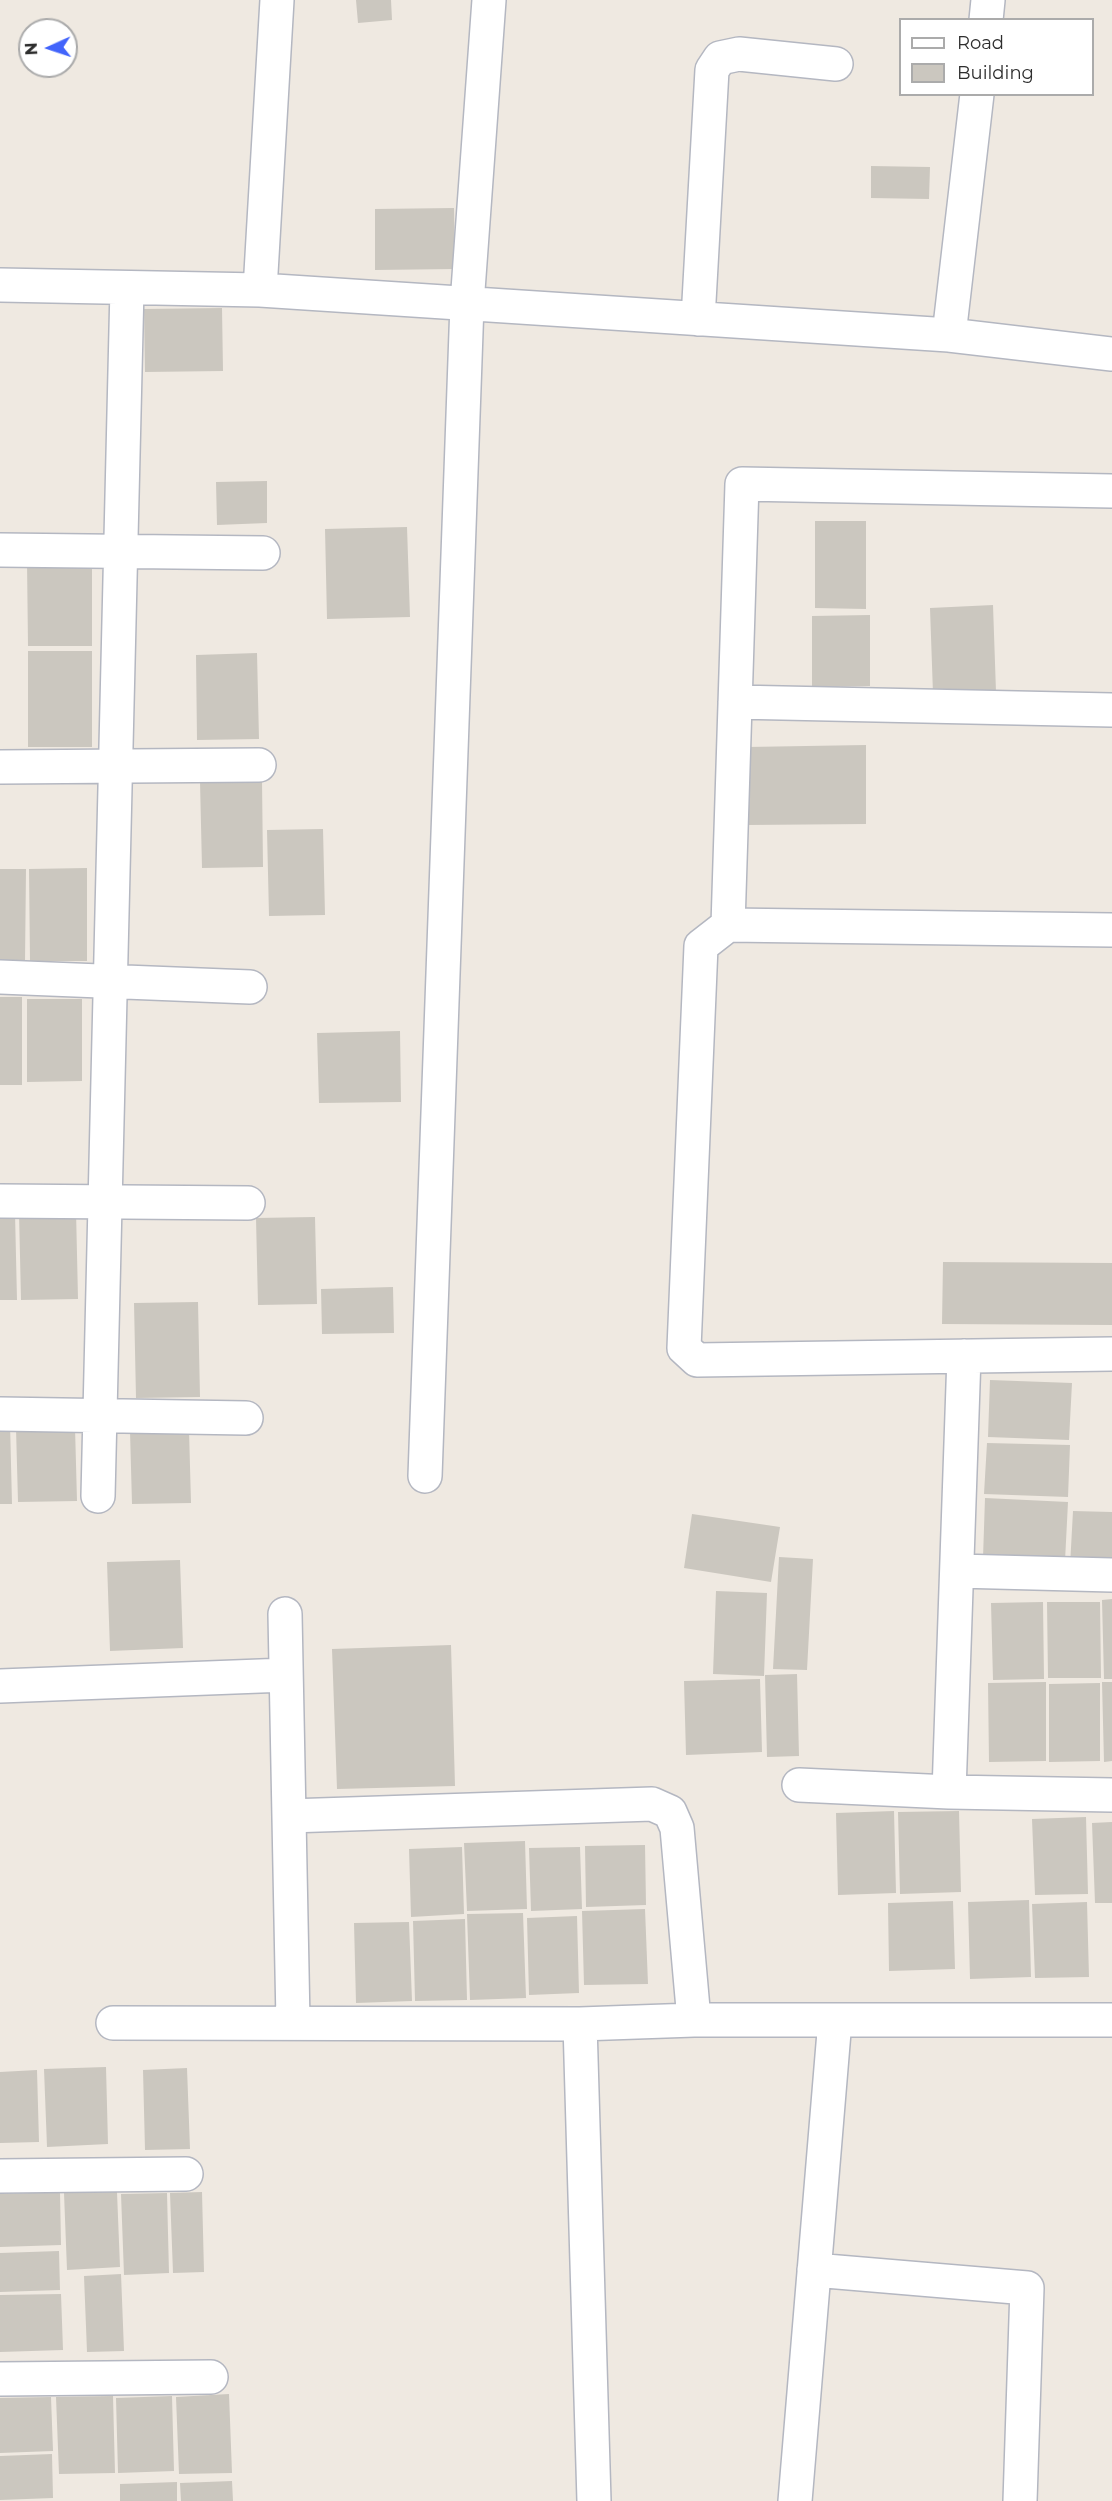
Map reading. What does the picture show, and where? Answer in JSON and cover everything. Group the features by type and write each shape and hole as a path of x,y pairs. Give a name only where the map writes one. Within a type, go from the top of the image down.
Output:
{"street":[{"path":"260,290 277,0"},
{"path":"425,1476 467,304 489,0"},
{"path":"986,18 988,0"},
{"path":"698,319 712,70 720,58 739,54 836,64"},
{"path":"949,335 977,96"},
{"path":"0,285 260,290 949,335 1112,354"},
{"path":"98,1496 127,288"},
{"path":"728,925 742,484 1112,491"},
{"path":"0,550 263,553"},
{"path":"735,702 1112,710"},
{"path":"0,767 259,765"},
{"path":"1112,930 728,925 701,946 684,1348 697,1360 1112,1354"},
{"path":"0,977 249,987"},
{"path":"0,1201 248,1203"},
{"path":"949,1792 964,1356"},
{"path":"0,1414 246,1418"},
{"path":"957,1571 1112,1575"},
{"path":"285,1614 293,2022"},
{"path":"0,1686 286,1675"},
{"path":"799,1785 949,1792 1112,1795"},
{"path":"289,1816 652,1804 670,1812 677,1828 694,2020"},
{"path":"113,2023 580,2024 694,2020 1112,2020"},
{"path":"795,2501 835,2020"},
{"path":"580,2024 594,2501"},
{"path":"0,2176 186,2174"},
{"path":"814,2270 1027,2288 1020,2501"},
{"path":"0,2379 211,2377"}],"building":[{"path":"356,0 391,0 392,20 358,23"},
{"path":"871,166 930,167 929,199 871,198"},
{"path":"454,208 455,269 375,270 375,209"},
{"path":"222,308 223,371 145,372 144,309"},
{"path":"267,481 267,523 217,525 216,482"},
{"path":"815,521 866,521 866,609 815,608"},
{"path":"407,527 410,617 327,619 325,529"},
{"path":"27,561 92,561 92,646 28,646"},
{"path":"993,605 996,692 933,694 930,608"},
{"path":"870,615 870,686 812,687 812,616"},
{"path":"28,651 92,651 92,747 28,747"},
{"path":"257,653 259,739 197,740 196,655"},
{"path":"866,745 866,824 747,825 747,747"},
{"path":"262,780 263,867 202,868 200,781"},
{"path":"323,829 325,915 269,916 267,830"},
{"path":"87,868 87,961 30,961 29,869"},
{"path":"0,869 26,869 25,962 0,962"},
{"path":"0,997 22,997 22,1085 0,1085"},
{"path":"27,999 82,999 82,1081 27,1082"},
{"path":"400,1031 401,1102 319,1103 317,1033"},
{"path":"76,1210 78,1299 21,1300 19,1212"},
{"path":"0,1213 15,1213 17,1300 0,1300"},
{"path":"315,1217 317,1304 258,1305 256,1218"},
{"path":"943,1262 1112,1263 1112,1325 942,1324"},
{"path":"393,1287 394,1333 322,1334 321,1289"},
{"path":"198,1302 200,1397 136,1398 134,1303"},
{"path":"990,1380 1072,1383 1069,1440 988,1437"},
{"path":"0,1423 10,1423 12,1504 0,1504"},
{"path":"75,1427 77,1501 18,1502 16,1428"},
{"path":"189,1430 191,1503 132,1504 130,1431"},
{"path":"987,1443 1070,1445 1068,1497 984,1494"},
{"path":"985,1498 1068,1502 1065,1561 983,1558"},
{"path":"1073,1511 1112,1512 1112,1567 1070,1566"},
{"path":"692,1514 780,1527 771,1582 684,1568"},
{"path":"779,1557 813,1559 807,1670 773,1669"},
{"path":"180,1560 183,1648 110,1651 107,1562"},
{"path":"716,1591 767,1593 764,1676 713,1674"},
{"path":"1112,1599 1112,1679 1104,1679 1102,1600"},
{"path":"1043,1602 1044,1679 993,1680 991,1603"},
{"path":"1047,1602 1100,1602 1101,1678 1048,1678"},
{"path":"451,1645 455,1786 337,1789 332,1649"},
{"path":"797,1674 799,1756 767,1757 765,1675"},
{"path":"760,1679 762,1752 686,1755 684,1681"},
{"path":"1046,1682 1046,1761 989,1762 988,1683"},
{"path":"1102,1682 1112,1682 1112,1761 1104,1762"},
{"path":"1100,1683 1100,1761 1049,1762 1049,1684"},
{"path":"894,1811 896,1893 838,1895 836,1813"},
{"path":"959,1811 961,1892 900,1894 898,1812"},
{"path":"1086,1817 1088,1894 1035,1895 1032,1819"},
{"path":"1112,1822 1112,1903 1095,1903 1092,1823"},
{"path":"525,1841 527,1909 467,1911 464,1843"},
{"path":"645,1845 646,1905 586,1907 585,1846"},
{"path":"462,1847 464,1914 411,1917 409,1849"},
{"path":"580,1847 582,1909 531,1911 529,1848"},
{"path":"1029,1900 1031,1977 970,1979 968,1902"},
{"path":"953,1901 955,1969 889,1971 888,1903"},
{"path":"1087,1902 1089,1977 1035,1978 1032,1904"},
{"path":"645,1909 648,1984 584,1985 582,1911"},
{"path":"523,1913 526,1998 470,2000 467,1914"},
{"path":"577,1916 579,1993 529,1995 527,1918"},
{"path":"465,1919 467,2000 415,2001 413,1921"},
{"path":"409,1922 412,2001 356,2003 354,1923"},
{"path":"106,2067 108,2144 47,2147 44,2069"},
{"path":"187,2068 190,2149 145,2150 143,2070"},
{"path":"37,2070 39,2142 0,2143 0,2072"},
{"path":"60,2192 61,2245 0,2247 0,2194"},
{"path":"117,2192 120,2267 67,2270 64,2193"},
{"path":"202,2192 204,2272 173,2273 170,2193"},
{"path":"167,2193 169,2273 124,2275 121,2194"},
{"path":"59,2251 60,2290 0,2292 0,2253"},
{"path":"121,2274 124,2351 87,2352 84,2276"},
{"path":"61,2294 63,2350 0,2352 0,2295"},
{"path":"229,2394 232,2473 179,2474 176,2397"},
{"path":"113,2396 115,2473 59,2474 56,2397"},
{"path":"172,2396 174,2471 118,2473 116,2398"},
{"path":"51,2397 53,2451 0,2453 0,2398"},
{"path":"52,2454 53,2498 0,2500 0,2456"},
{"path":"232,2481 233,2501 181,2501 180,2483"},
{"path":"177,2482 177,2501 120,2501 120,2484"}]}
